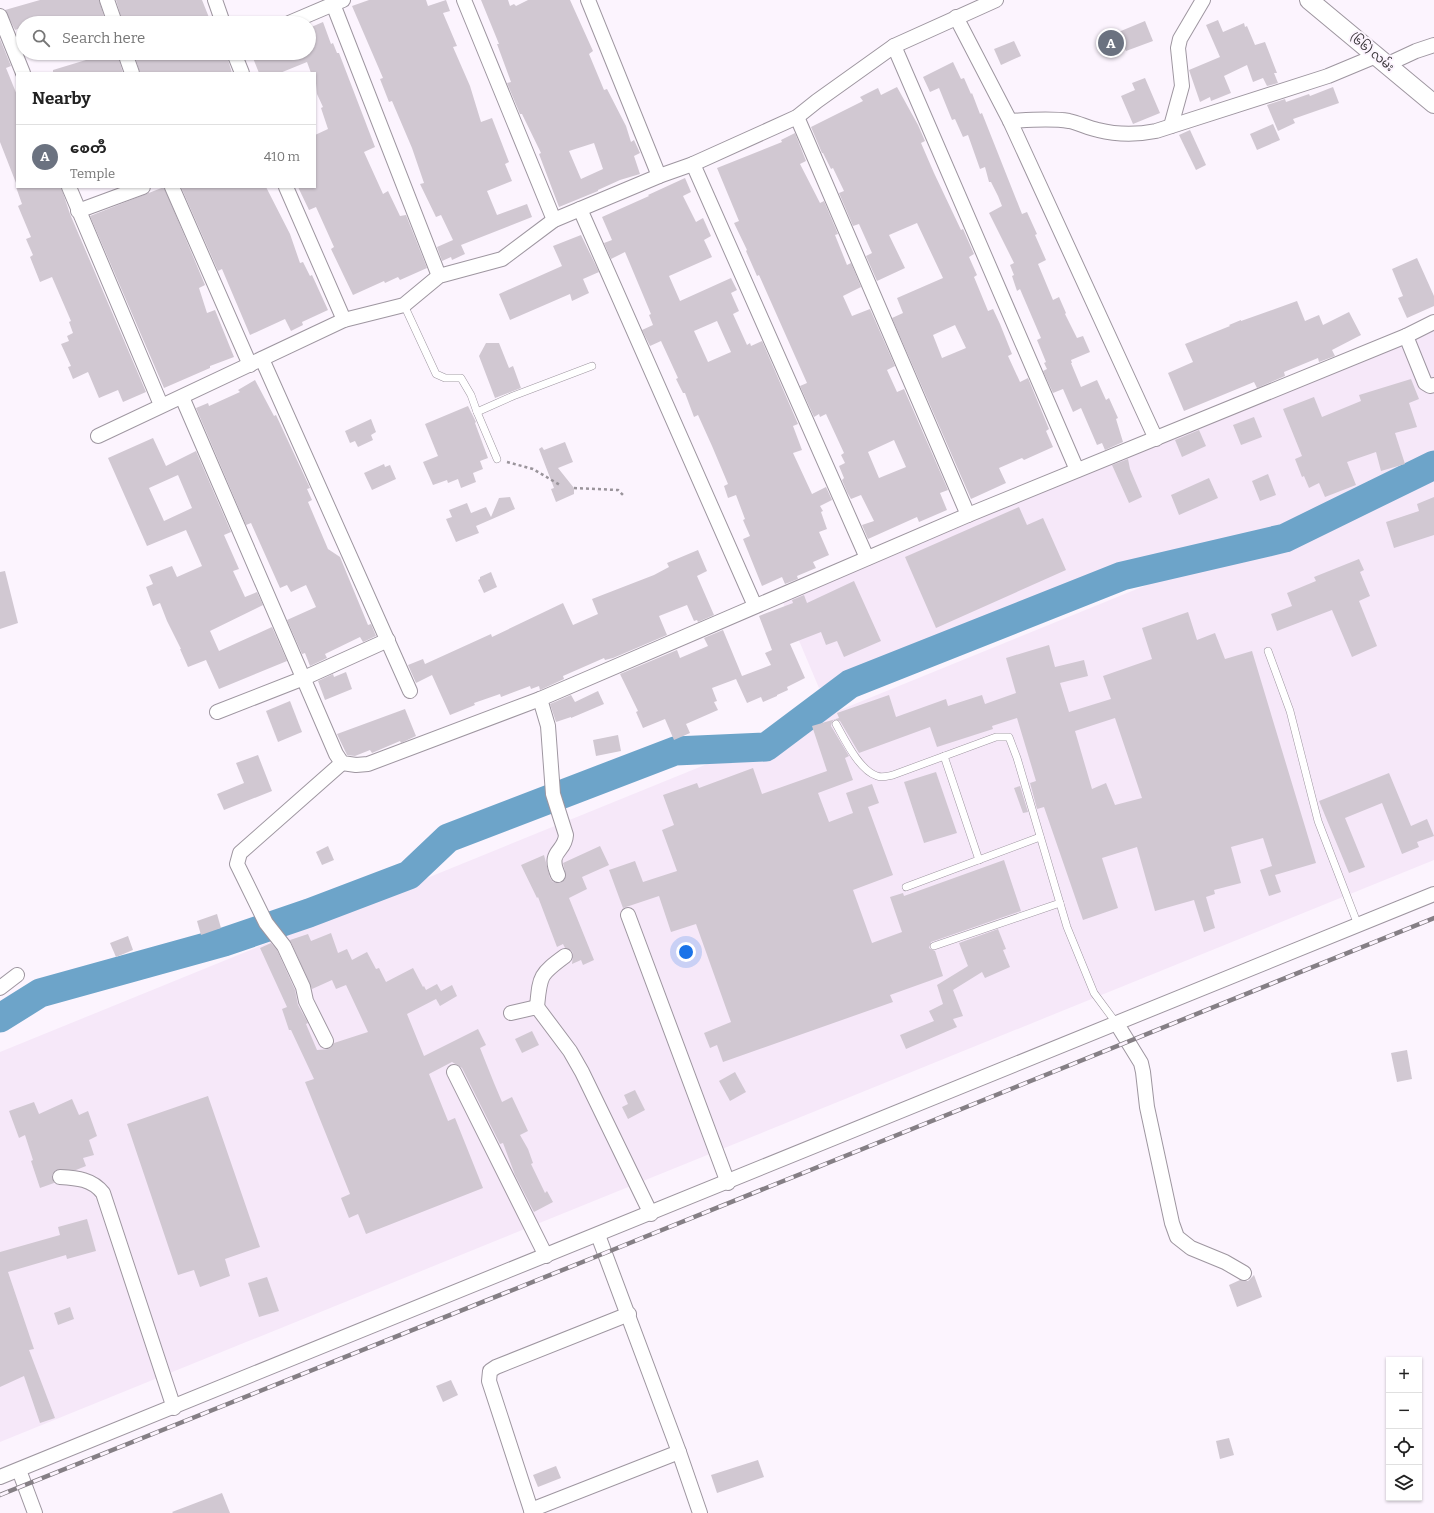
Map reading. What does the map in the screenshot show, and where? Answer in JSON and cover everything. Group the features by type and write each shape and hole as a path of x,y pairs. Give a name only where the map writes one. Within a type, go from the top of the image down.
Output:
{"street":[{"path":"107,0 113,16"},
{"path":"215,0 221,16"},
{"path":"464,0 554,220"},
{"path":"588,0 659,176"},
{"path":"98,436 344,320 404,305 438,276 502,260 554,220 659,176 694,164 798,117 817,101 894,46 996,0"},
{"path":"1171,126 1182,86 1178,48 1180,39 1203,0"},
{"name":"(၆၆) လမ်း","path":"1309,0 1434,104"},
{"path":"306,16 338,2 438,276"},
{"path":"0,16 16,56"},
{"path":"956,17 1010,120 1156,438"},
{"path":"894,46 1077,470"},
{"path":"1010,120 1069,121 1099,130 1130,135 1156,131 1328,76 1434,46"},
{"path":"18,60 23,72"},
{"path":"127,60 132,72"},
{"path":"237,60 242,72"},
{"path":"798,117 968,515"},
{"path":"694,164 866,558"},
{"path":"69,188 161,406"},
{"path":"78,211 140,188"},
{"path":"172,188 388,640 410,691"},
{"path":"286,188 344,320"},
{"path":"580,209 755,606"},
{"path":"182,397 336,754 342,763 356,765 368,764 540,699 866,558 1406,336 1434,322"},
{"path":"1406,336 1424,383 1430,386 1434,385"},
{"path":"216,712 304,678 388,640"},
{"path":"540,699 548,726 553,794 564,828 566,840 556,853 553,862 558,875"},
{"path":"326,1041 306,1001 303,987 284,946 266,923 237,864 245,849 342,763"},
{"path":"0,1477 598,1236 1434,894"},
{"path":"628,915 728,1183"},
{"path":"565,956 547,969 541,976 536,1007 579,1064 651,1214"},
{"path":"0,988 17,975"},
{"path":"511,1013 536,1007"},
{"path":"1117,1024 1141,1063 1145,1082 1147,1107 1172,1223 1177,1237 1191,1248 1225,1262 1244,1273"},
{"path":"454,1072 546,1256"},
{"path":"60,1177 77,1178 96,1185 103,1193 174,1408"},
{"path":"598,1236 629,1314 700,1513"},
{"path":"629,1314 496,1367 490,1371 489,1381 532,1511 679,1452"},
{"path":"19,1470 35,1513"}],"lane":[{"path":"404,305 436,374 445,378 461,378 471,395 496,459"},
{"path":"477,412 513,396 592,366"},
{"path":"1268,651 1290,711 1318,821 1358,925"},
{"path":"836,724 852,754 872,773 879,777 893,775 996,737 1009,737 1014,748 1067,927 1094,993 1117,1024"},
{"path":"944,756 978,860"},
{"path":"906,887 1040,837"},
{"path":"934,946 1060,903"}],"path":[{"path":"496,459 533,469 560,485"},
{"path":"574,488 618,490 625,497"}],"shaded area":[{"path":"1434,318 1434,458 1315,512 819,688 781,598"},
{"path":"1434,468 1434,860 0,1442 0,1052"}],"building":[{"path":"40,0 99,0 104,16 16,16 15,30 5,10"},
{"path":"116,0 202,0 208,16 121,16"},
{"path":"369,0 426,0 428,6 446,0 450,11 443,13 457,46 453,47 470,86 481,122 492,118 509,162 505,164 512,181 487,191 497,215 527,204 532,217 461,245 465,254 452,260 451,257 442,261 437,247 453,240 441,215 436,217 420,184 424,183 412,148 392,101 389,102 380,79 383,78 352,6"},
{"path":"481,0 508,0 510,6 514,4 516,6 528,0 570,0 593,51 589,54 604,90 607,89 626,126 631,142 634,140 640,153 634,156 640,174 620,180 559,207 539,154 541,153 522,114 520,114 507,83 511,82 497,44 499,44","holes":["594,143 603,169 581,179 569,151"]},
{"path":"1218,20 1223,32 1244,23 1245,27 1247,26 1255,45 1265,42 1277,73 1274,73 1278,83 1267,86 1263,78 1253,82 1247,65 1224,76 1231,93 1211,101 1210,97 1200,102 1189,70 1220,57 1206,25"},
{"path":"1145,21 1153,41 1110,55 1104,38"},
{"path":"323,22 331,44 333,43 337,53 339,53 375,147 364,152 383,194 388,191 400,216 406,215 427,268 400,280 398,277 385,283 384,281 353,295 331,249 334,247 316,207 309,210 298,188 316,188 316,135 328,129 321,108 323,107 317,94 316,72 311,72 307,62 282,72 259,72 254,60 316,60 316,25"},
{"path":"0,39 11,66 6,68 16,93 16,183 0,142"},
{"path":"1014,41 1021,56 1001,65 994,49"},
{"path":"86,60 119,60 123,72 53,72 53,70"},
{"path":"136,60 228,60 232,72 140,72"},
{"path":"953,62 961,79 964,78 971,94 972,93 980,114 982,113 1022,214 1027,212 1037,234 1035,235 1046,260 1038,264 1053,300 1059,297 1066,313 1065,314 1077,338 1083,336 1090,352 1071,360 1081,387 1097,380 1106,400 1109,398 1118,418 1116,419 1123,442 1105,450 1102,443 1097,445 1081,408 1073,412 1063,389 1053,393 1043,371 1047,369 1044,363 1046,362 1037,340 1041,338 1020,289 1017,291 1012,276 1014,275 1010,265 1014,263 989,213 1002,206 998,196 991,182 989,182 985,167 980,169 968,135 963,137 955,119 952,120 939,88 930,92 923,77"},
{"path":"1145,78 1160,113 1133,124 1121,96 1135,90 1132,83"},
{"path":"897,87 918,125 925,141 921,143 934,173 961,230 963,229 974,254 969,257 977,275 974,277 988,311 993,309 1012,354 1008,356 1020,382 1028,378 1049,429 1046,431 1053,447 1024,460 1022,458 999,468 1006,483 971,499 892,318 903,313 897,298 943,278 917,223 889,235 905,268 877,281 866,256 872,253 859,224 853,226 839,193 844,191 833,168 831,169 822,153 811,127 863,101 860,97 878,88 881,95","holes":["955,325 966,348 942,358 933,335"]},
{"path":"1333,87 1339,103 1293,119 1295,123 1278,131 1267,105 1285,99 1286,102 1309,94 1310,96"},
{"path":"1273,124 1280,140 1257,150 1250,134"},
{"path":"1190,130 1206,165 1196,170 1179,135"},
{"path":"795,133 806,161 800,164 820,203 824,201 838,234 835,235 847,265 851,263 861,287 843,296 852,316 870,309 895,366 887,370 897,392 904,389 948,490 940,493 947,510 919,522 917,517 868,539 862,525 874,521 861,495 851,499 847,492 842,480 844,478 839,466 845,463 841,455 844,453 826,414 820,417 819,414 814,417 800,386 807,383 734,223 739,221 717,168 782,142 781,140","holes":["894,440 906,467 879,478 868,452"]},
{"path":"685,178 691,192 683,196 696,222 703,218 711,236 704,240 712,257 669,276 680,301 731,278 737,290 731,293 739,311 733,314 747,345 750,343 751,346 762,341 798,424 793,426 802,450 793,453 812,494 826,487 832,500 820,506 823,511 821,512 827,529 819,532 829,555 813,562 816,568 797,576 798,579 785,584 782,577 762,586 743,539 750,536 743,520 745,519 736,495 728,498 724,486 728,484 712,446 698,415 694,417 685,393 683,393 676,379 678,378 661,341 650,346 642,330 653,325 649,315 651,314 625,252 611,259 604,243 612,240 602,217 649,196 648,195","holes":["717,321 731,352 708,362 694,331"]},
{"path":"16,188 61,188 70,214 146,392 123,402 118,390 99,398 88,372 73,379 68,367 71,366 61,344 69,341 67,336 73,333 69,322 71,321 52,277 40,282 30,257 33,255 26,239 31,237 18,206 22,204"},
{"path":"164,188 205,285 199,288 207,313 215,310 234,357 210,366 210,368 164,388 90,216"},
{"path":"181,188 267,188 290,234 300,263 303,262 310,276 312,275 328,310 302,322 303,325 291,331 285,319 250,335 222,269 218,271"},
{"path":"581,235 599,272 583,279 589,293 572,301 570,294 510,320 499,294 562,266 553,246"},
{"path":"1417,258 1434,296 1434,306 1407,318 1398,298 1403,296 1392,269"},
{"path":"1297,301 1305,321 1319,315 1323,325 1349,312 1361,335 1332,350 1335,356 1319,362 1318,358 1284,372 1285,376 1257,388 1254,382 1184,411 1168,373 1193,362 1185,344 1241,320"},
{"path":"486,343 499,343 509,368 513,366 521,388 495,398 479,356"},
{"path":"1411,379 1419,399 1409,403 1417,427 1395,433 1405,464 1381,471 1376,452 1347,462 1356,485 1325,497 1319,483 1309,488 1304,476 1302,477 1295,459 1302,456 1283,409 1314,397 1322,417 1361,401 1359,395"},
{"path":"255,380 274,416 276,415 310,488 307,489 312,500 308,502 328,549 340,557 368,625 371,624 376,636 363,642 360,637 325,654 327,658 310,666 305,653 302,654 287,620 316,607 306,585 291,592 287,585 280,588 251,523 246,525 196,408 208,403 209,406 240,392 238,390"},
{"path":"468,406 476,422 475,423 488,458 480,461 483,469 473,473 476,482 461,488 458,479 448,483 447,480 433,485 423,462 438,456 425,424"},
{"path":"1254,417 1262,437 1241,445 1233,425"},
{"path":"371,419 376,432 371,435 373,440 358,447 355,441 350,443 345,431"},
{"path":"1199,430 1206,446 1182,457 1175,440"},
{"path":"153,438 166,466 196,451 231,532 224,535 239,569 233,571 245,597 257,592 263,605 210,631 219,651 272,627 287,661 219,689 206,660 188,667 160,603 153,606 146,587 153,584 149,575 172,566 177,577 202,566 186,530 147,546 108,458","holes":["178,475 192,508 164,521 149,488"]},
{"path":"565,442 573,462 558,468 574,488 574,494 556,502 551,489 554,488 539,449 542,447 544,450"},
{"path":"1128,459 1130,469 1142,497 1129,503 1112,465"},
{"path":"384,464 385,467 390,465 396,479 372,490 364,473"},
{"path":"1268,474 1276,495 1260,501 1252,481"},
{"path":"1209,478 1218,498 1179,515 1171,495"},
{"path":"510,497 515,509 476,526 479,533 456,542 446,519 452,517 449,510 467,503 471,513 486,507 491,517 499,498"},
{"path":"1434,497 1434,535 1394,548 1386,522 1419,511 1417,504"},
{"path":"1019,507 1027,525 1043,518 1066,570 936,628 905,557"},
{"path":"698,550 707,571 697,576 714,615 698,622 697,620 694,621 687,605 659,616 667,635 613,658 605,660 604,658 563,676 564,679 540,690 539,686 531,689 530,686 501,697 500,694 474,703 475,705 450,715 432,675 416,683 408,665 423,659 425,664 491,634 492,637 563,603 573,625 598,614 592,599 654,575 669,567 667,563"},
{"path":"1359,559 1364,570 1360,572 1370,596 1359,601 1377,646 1352,657 1332,610 1277,631 1271,614 1292,606 1287,593 1316,581 1314,577"},
{"path":"5,571 18,623 0,629 0,572"},
{"path":"491,572 497,587 484,593 478,580 480,577"},
{"path":"854,581 881,641 844,657 837,641 826,645 821,632 790,644 805,678 787,687 788,690 777,696 763,702 761,697 747,703 736,679 712,688 717,701 714,702 718,710 686,724 690,733 674,740 665,719 643,728 636,712 638,711 620,674 677,650 680,658 708,646 704,638 723,630 742,676 771,665 765,653 772,650 759,616 793,603 792,600 804,595 807,603"},
{"path":"1188,612 1197,640 1215,633 1225,659 1252,651 1316,863 1275,875 1281,892 1269,896 1260,870 1272,866 1263,838 1231,847 1241,883 1214,890 1215,894 1206,897 1215,928 1204,932 1194,900 1155,911 1137,847 1102,858 1118,908 1083,920 1044,807 1037,809 1030,783 1036,781 1017,718 992,726 993,729 937,747 930,727 859,753 840,721 835,719 839,718 837,713 889,695 896,717 946,699 948,706 982,695 985,704 1016,693 1006,658 1049,645 1055,667 1084,660 1088,676 1060,683 1069,712 1111,699 1103,676 1152,659 1142,628","holes":["1115,718 1142,798 1115,805 1106,783 1092,789 1075,731"]},
{"path":"346,672 352,689 325,700 318,681 333,674 334,677"},
{"path":"598,691 604,704 571,718 556,722 550,704 571,695 575,702"},
{"path":"290,701 302,732 278,742 266,711"},
{"path":"405,709 416,736 372,753 370,750 355,756 347,755 337,734"},
{"path":"834,720 831,726 849,756 845,758 853,780 818,793 829,822 853,813 846,793 872,784 879,803 868,807 893,875 853,890 872,943 902,932 890,897 903,893 904,896 1004,860 1021,911 931,942 929,948 935,951 943,976 890,995 893,1002 723,1062 717,1045 710,1048 704,1033 731,1022 696,924 671,932 659,896 623,908 609,870 635,861 643,882 677,871 662,830 674,825 663,795 697,783 699,788 753,768 762,794 827,771 812,726"},
{"path":"618,735 621,751 596,756 593,740"},
{"path":"258,755 272,791 224,810 217,794 244,783 236,763"},
{"path":"936,772 957,833 924,843 904,782"},
{"path":"1389,773 1411,826 1427,819 1434,836 1417,842 1419,847 1402,854 1382,803 1345,818 1365,867 1349,873 1319,801"},
{"path":"1020,786 1028,812 1023,813 1014,788"},
{"path":"328,846 334,860 322,865 316,852"},
{"path":"600,846 609,865 582,877 587,889 569,898 594,960 583,965 581,960 572,964 572,951 565,948 563,944 557,947 538,897 537,898 521,865 544,855 550,878 553,882 560,883 566,876 563,863"},
{"path":"217,914 221,928 201,935 197,921"},
{"path":"998,929 1006,949 1003,950 1010,967 985,978 982,972 953,990 963,1016 953,1019 957,1027 906,1049 900,1035 934,1021 929,1011 943,1004 937,985 968,966 959,943"},
{"path":"331,933 338,953 347,949 352,960 367,952 376,969 379,968 386,982 413,968 426,990 437,984 441,991 452,985 457,996 440,1006 436,999 407,1014 424,1056 478,1029 486,1045 480,1048 502,1102 512,1097 528,1131 520,1135 528,1149 533,1163 531,1164 545,1193 547,1191 553,1202 534,1212 515,1175 503,1143 500,1144 462,1068 452,1062 429,1074 448,1121 455,1118 483,1188 366,1234 358,1214 349,1218 341,1198 350,1194 305,1082 314,1079 291,1030 289,1030 282,1009 287,1007 260,948 271,943 277,950 295,990 298,1005 308,1023 306,1024 317,1050 329,1049 334,1043 368,1032 346,985 336,989 332,980 312,989 290,940 308,934 311,941"},
{"path":"128,936 133,950 116,957 110,943"},
{"path":"532,1031 539,1045 522,1053 515,1039"},
{"path":"1407,1050 1412,1079 1397,1082 1391,1053"},
{"path":"735,1072 746,1092 730,1101 719,1081"},
{"path":"635,1090 645,1110 628,1119 622,1107 628,1104 624,1095"},
{"path":"208,1096 260,1247 225,1259 230,1276 200,1287 194,1270 178,1275 127,1124"},
{"path":"72,1099 79,1115 88,1111 97,1136 89,1140 94,1155 83,1158 86,1166 76,1170 56,1170 52,1176 54,1183 40,1188 31,1161 33,1160 25,1135 19,1138 9,1111 34,1102 39,1114"},
{"path":"87,1219 96,1251 67,1259 66,1255 8,1272 34,1349 29,1350 55,1418 40,1423 24,1376 0,1387 0,1252 60,1235 58,1227"},
{"path":"1254,1275 1262,1297 1237,1307 1229,1285 1240,1280 1248,1281"},
{"path":"267,1277 279,1311 259,1317 248,1283"},
{"path":"70,1307 74,1319 58,1325 54,1313"},
{"path":"451,1380 458,1395 443,1402 436,1386"},
{"path":"1229,1438 1234,1455 1220,1459 1216,1441"},
{"path":"758,1460 764,1477 717,1493 711,1475"},
{"path":"556,1466 561,1478 538,1487 533,1475"},
{"path":"222,1493 230,1513 172,1512"}],"waterway":[{"path":"0,1018 40,993 224,942 309,913 409,875 448,838 675,751 766,747 850,684 1122,576 1285,538 1434,465"}],"railway":[{"path":"0,1495 605,1253 1434,918"}],"place":[{"name":"စေတီ","path":"1111,43"}]}
